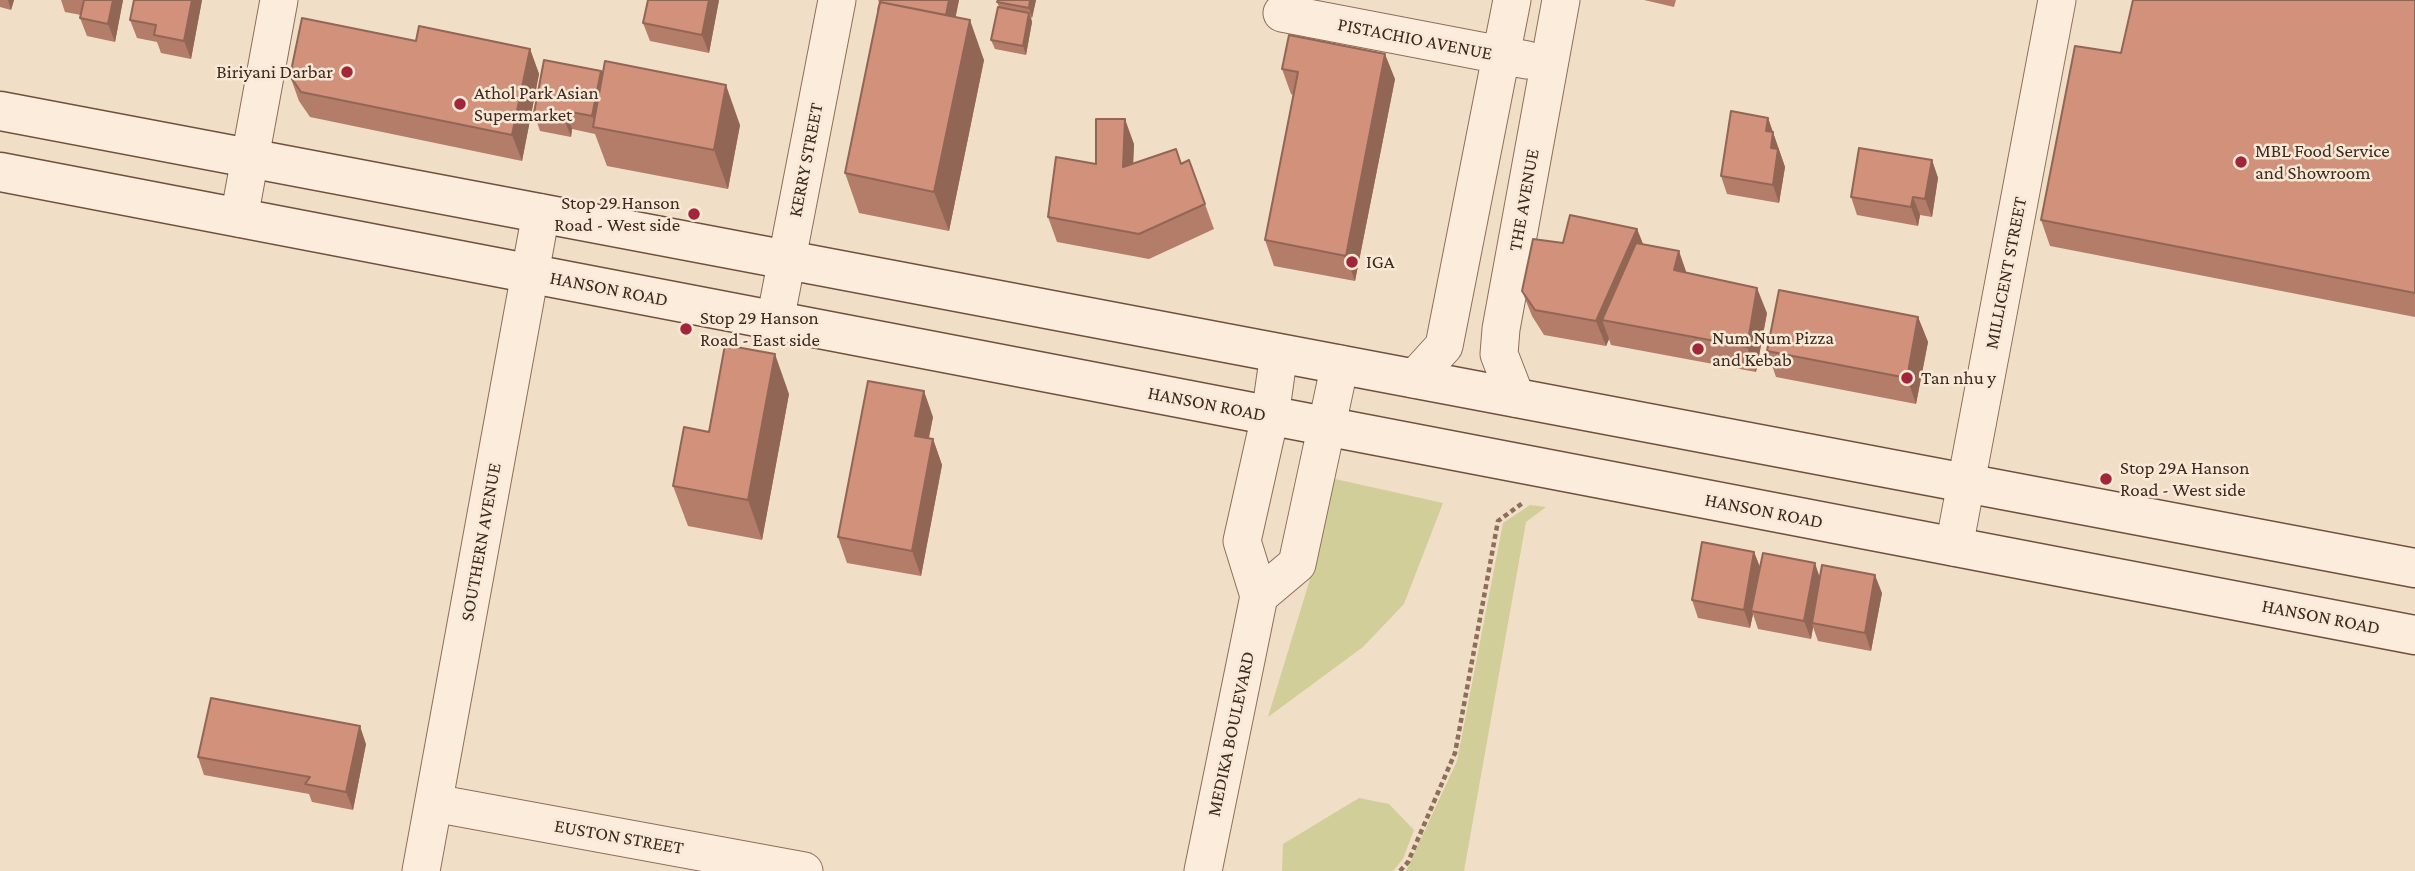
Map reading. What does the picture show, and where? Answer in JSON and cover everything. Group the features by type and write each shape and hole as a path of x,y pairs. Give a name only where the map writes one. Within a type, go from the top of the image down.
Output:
{"main road":[{"path":"0,111 2415,568"},
{"name":"HANSON ROAD","path":"0,172 2415,635"}],"street":[{"path":"239,218 279,0"},
{"name":"KERRY STREET","path":"775,321 837,0"},
{"path":"1414,379 1444,346 1512,0"},
{"name":"THE AVENUE","path":"1516,398 1499,354 1501,329 1561,0"},
{"name":"MILLICENT STREET","path":"1954,547 2057,0"},
{"name":"PISTACHIO AVENUE","path":"1282,13 1549,64"},
{"name":"SOUTHERN AVENUE","path":"421,871 541,213"},
{"name":"MEDIKA BOULEVARD","path":"1203,871 1259,596 1242,541 1270,416 1279,353"},
{"path":"1259,596 1297,564 1329,427 1340,364"},
{"name":"EUSTON STREET","path":"434,803 804,871"}],"path":[{"path":"1400,871 1408,862 1455,752 1498,521 1528,499"}],"shaded area":[{"path":"1335,479 1443,503 1404,604 1363,647 1268,717 1310,579 1328,488"},
{"path":"1530,505 1546,507 1526,522 1464,871 1406,871 1457,761 1503,523"},
{"path":"1359,798 1389,804 1414,830 1403,859 1393,871 1282,871 1283,844"}],"building":[{"path":"84,0 113,0 108,24 80,18"},
{"path":"134,0 192,0 184,41 154,35 156,25 130,20"},
{"path":"648,0 709,0 702,35 643,23"},
{"path":"881,0 949,0 946,15 880,2"},
{"path":"1030,0 1029,8 997,2"},
{"name":"MBL Food Service and Showroom","path":"2133,0 2415,0 2415,293 2041,220 2075,46 2121,53"},
{"path":"880,2 970,20 934,192 845,173"},
{"path":"998,7 1029,13 1023,46 991,40"},
{"path":"302,18 416,41 419,26 530,49 512,135 301,92 290,76"},
{"path":"1289,35 1385,54 1346,256 1265,240 1298,72 1282,69"},
{"path":"544,60 601,71 592,116 566,111 564,119 534,113"},
{"path":"605,61 726,85 714,150 593,127"},
{"path":"1731,111 1768,118 1766,131 1773,132 1771,148 1778,149 1773,185 1721,176"},
{"path":"1096,119 1125,119 1123,167 1176,149 1181,164 1189,160 1205,204 1139,234 1048,217 1056,157 1096,164"},
{"path":"1859,148 1932,160 1925,199 1913,197 1911,207 1851,197"},
{"path":"1570,215 1637,229 1596,321 1535,310 1522,291 1533,239 1563,243"},
{"path":"1636,243 1679,251 1674,270 1757,288 1747,347 1602,320"},
{"path":"1779,290 1918,317 1907,378 1767,351"},
{"path":"725,345 775,354 748,500 673,486 684,427 709,432"},
{"path":"868,381 924,391 915,436 933,439 912,551 838,537"},
{"path":"1702,542 1754,552 1744,610 1692,600"},
{"path":"1763,553 1815,563 1804,621 1751,611"},
{"path":"1822,565 1875,575 1865,633 1812,623"},
{"path":"211,698 360,726 346,792 305,784 310,777 198,757"}],"place":[{"name":"Biriyani Darbar","path":"347,72"},
{"name":"Athol Park Asian Supermarket","path":"460,104"},
{"name":"MBL Food Service and Showroom","path":"2241,162"},
{"name":"Stop 29 Hanson Road - West side","path":"694,214"},
{"name":"IGA","path":"1352,262"},
{"name":"Stop 29 Hanson Road - East side","path":"686,329"},
{"name":"Num Num Pizza and Kebab","path":"1698,349"},
{"name":"Tan nhu y","path":"1907,378"},
{"name":"Stop 29A Hanson Road - West side","path":"2106,479"}]}
